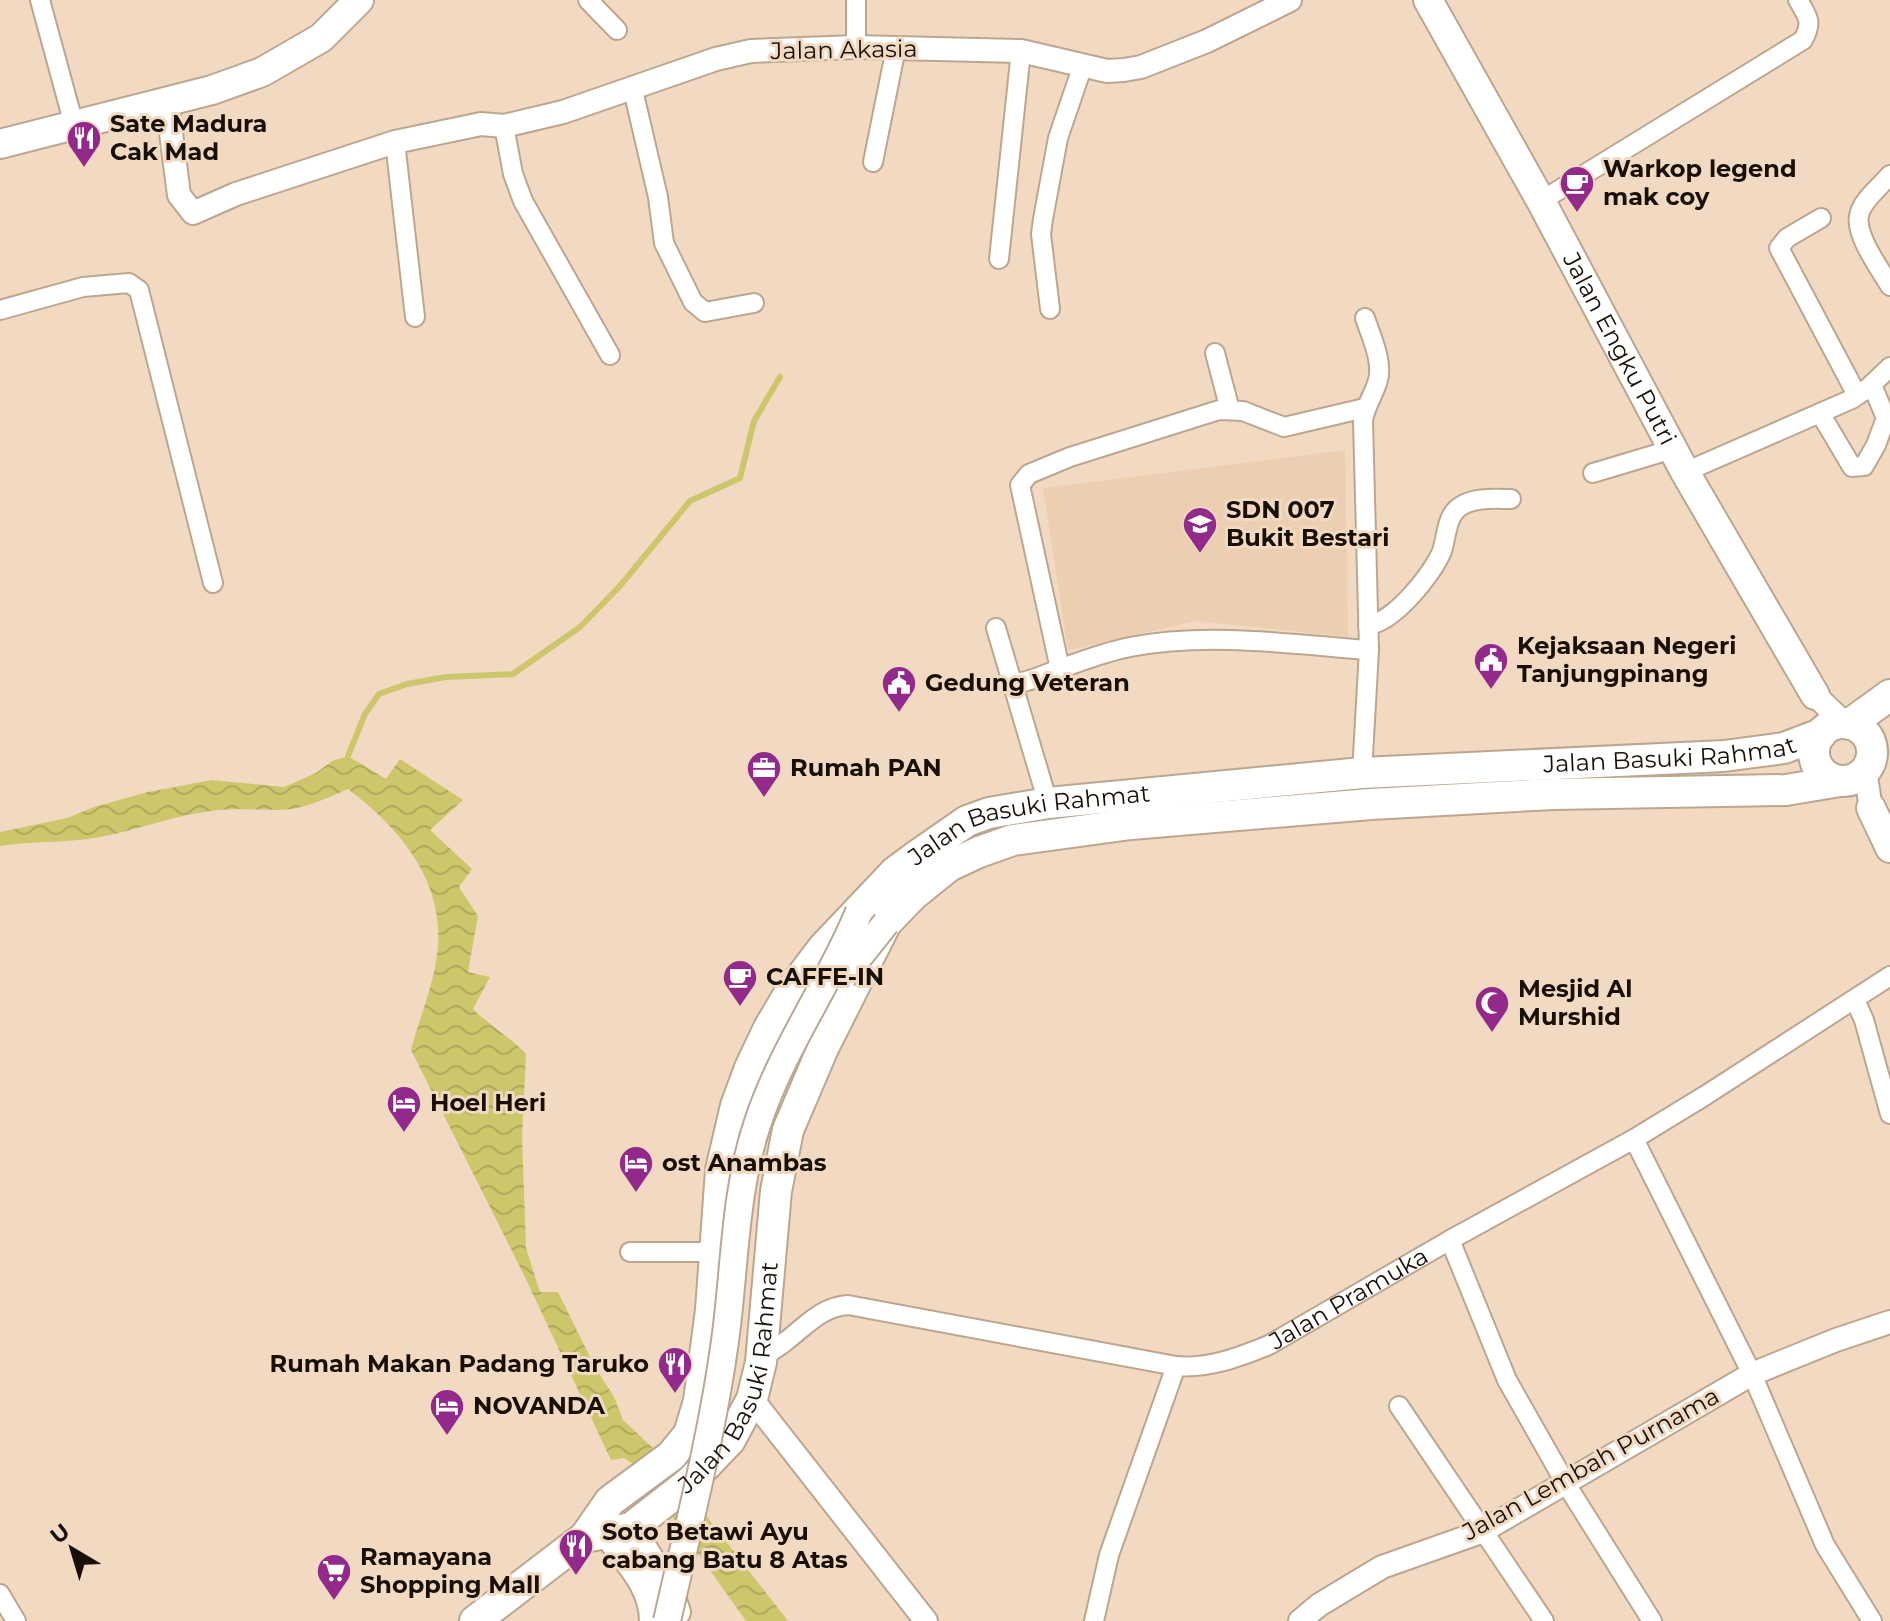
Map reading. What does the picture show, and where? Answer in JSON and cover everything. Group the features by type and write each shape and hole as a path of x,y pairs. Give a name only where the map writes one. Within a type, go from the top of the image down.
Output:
{"highway":[{"name":"Jalan Basuki Rahmat","path":"1862,767 1786,790 1553,794 1371,804 1194,803 1048,803 989,813 967,821 895,872 872,918 788,1130 776,1191 761,1362 752,1399 730,1440 690,1482 618,1528 610,1501 671,1456 689,1434 695,1421 711,1310 721,1170 736,1106 769,1028 792,989 823,948 872,918 913,895 949,866 1013,840 1131,824 1194,803 1362,773 1724,756 1784,748 1835,727 1890,695"},
{"name":"Jalan Basuki Rahmat","path":"1835,727 1814,746 1818,766 1831,778 1862,767"},
{"path":"1835,727 1868,737 1872,754 1862,767"},
{"path":"475,1621 618,1528"}],"main road":[{"path":"0,144 220,88 262,72 321,38 359,0"},
{"name":"Jalan Engku Putri","path":"1428,0 1541,201 1679,461 1815,695"},
{"path":"1871,808 1890,848"},
{"path":"667,1621 721,1374 747,1164 756,1127 781,1062 841,956 872,918"},
{"path":"680,1621 733,1369 758,1166 781,1095 872,918"},
{"path":"618,1528 669,1589 680,1621"},
{"path":"618,1528 648,1592 653,1621"}],"street":[{"path":"40,0 74,125"},
{"path":"588,0 617,30"},
{"path":"856,0 856,47"},
{"name":"Jalan Akasia","path":"167,102 179,195 193,213 236,194 395,142 481,124 504,126 563,112 716,59 751,51 856,47 1021,51 1107,71 1141,67 1207,41 1290,0"},
{"path":"1541,201 1803,40 1810,29 1808,17 1798,0"},
{"path":"873,162 896,48"},
{"path":"999,259 1021,51"},
{"path":"1050,309 1041,234 1043,219 1058,138 1083,65"},
{"path":"633,90 658,197 662,235 693,302 705,312 754,303"},
{"path":"504,126 513,174 523,201 610,355"},
{"path":"395,142 415,317"},
{"path":"1890,175 1862,208 1858,218 1867,248 1890,286"},
{"path":"1820,413 1852,467 1864,466 1886,418 1864,390 1779,248 1787,238 1821,218"},
{"path":"0,310 83,287 129,283 139,290 213,583"},
{"path":"1362,773 1369,650 1363,421 1379,370 1365,318"},
{"path":"1215,353 1230,410"},
{"path":"1593,473 1679,461 1820,413 1864,390 1890,367"},
{"path":"1060,669 1020,485 1024,478 1070,457 1219,410 1243,411 1284,427 1365,408"},
{"path":"1368,625 1391,616 1426,577 1441,554 1449,522 1458,508 1478,500 1511,499"},
{"path":"996,628 1048,803"},
{"path":"1013,683 1029,681 1131,647 1183,640 1261,641 1369,650"},
{"path":"1815,695 1835,727"},
{"path":"1862,767 1871,808"},
{"name":"Jalan Pramuka","path":"761,1362 767,1353 783,1344 819,1313 833,1306 848,1305 1176,1366 1209,1364 1240,1356 1269,1345 1450,1240 1634,1139 1890,976"},
{"path":"1855,1000 1864,1020 1890,1114"},
{"path":"1634,1139 1752,1374 1825,1545 1872,1621"},
{"path":"1450,1240 1507,1380 1566,1484 1652,1621"},
{"path":"630,1252 716,1252"},
{"name":"Jalan Lembah Purnama","path":"1300,1621 1319,1605 1382,1567 1481,1532 1752,1374 1890,1322"},
{"path":"1094,1621 1109,1555 1176,1366"},
{"path":"752,1399 926,1621"},
{"path":"1399,1406 1481,1532 1544,1621"},
{"path":"0,1594 16,1621"}],"shaded area":[{"name":"SDN 007 Bukit Bestari","path":"1345,450 1348,637 1196,621 1068,650 1043,488"}],"water":[{"path":"348,756 386,779 400,759 463,800 430,830 472,869 459,887 478,916 468,972 490,977 473,1009 526,1054 522,1135 526,1248 540,1292 558,1292 623,1420 655,1450 788,1621 746,1621 636,1466 624,1458 611,1460 522,1271 411,1050 432,979 438,929 435,905 427,882 416,860 386,822 348,789 296,808 211,811 96,838 0,846 0,832 67,818 148,792 212,780 284,787 316,773 332,761"}],"waterway":[{"path":"348,756 365,714 379,694 407,684 446,677 513,674 580,627 619,587 690,501 740,478 754,421 780,377"}],"place":[{"name":"Sate Madura Cak Mad","path":"84,169"},
{"name":"Warkop legend mak coy","path":"1577,214"},
{"name":"SDN 007 Bukit Bestari","path":"1200,555"},
{"name":"Kejaksaan Negeri Tanjungpinang","path":"1491,691"},
{"name":"Gedung Veteran","path":"899,714"},
{"name":"Rumah PAN","path":"764,799"},
{"name":"CAFFE-IN","path":"740,1008"},
{"name":"Mesjid Al Murshid","path":"1492,1034"},
{"name":"Hoel Heri","path":"404,1134"},
{"name":"ost Anambas","path":"636,1194"},
{"name":"Rumah Makan Padang Taruko","path":"675,1395"},
{"name":"NOVANDA","path":"447,1437"},
{"name":"Soto Betawi Ayu cabang Batu 8 Atas","path":"576,1577"},
{"name":"Ramayana Shopping Mall","path":"334,1602"}]}
